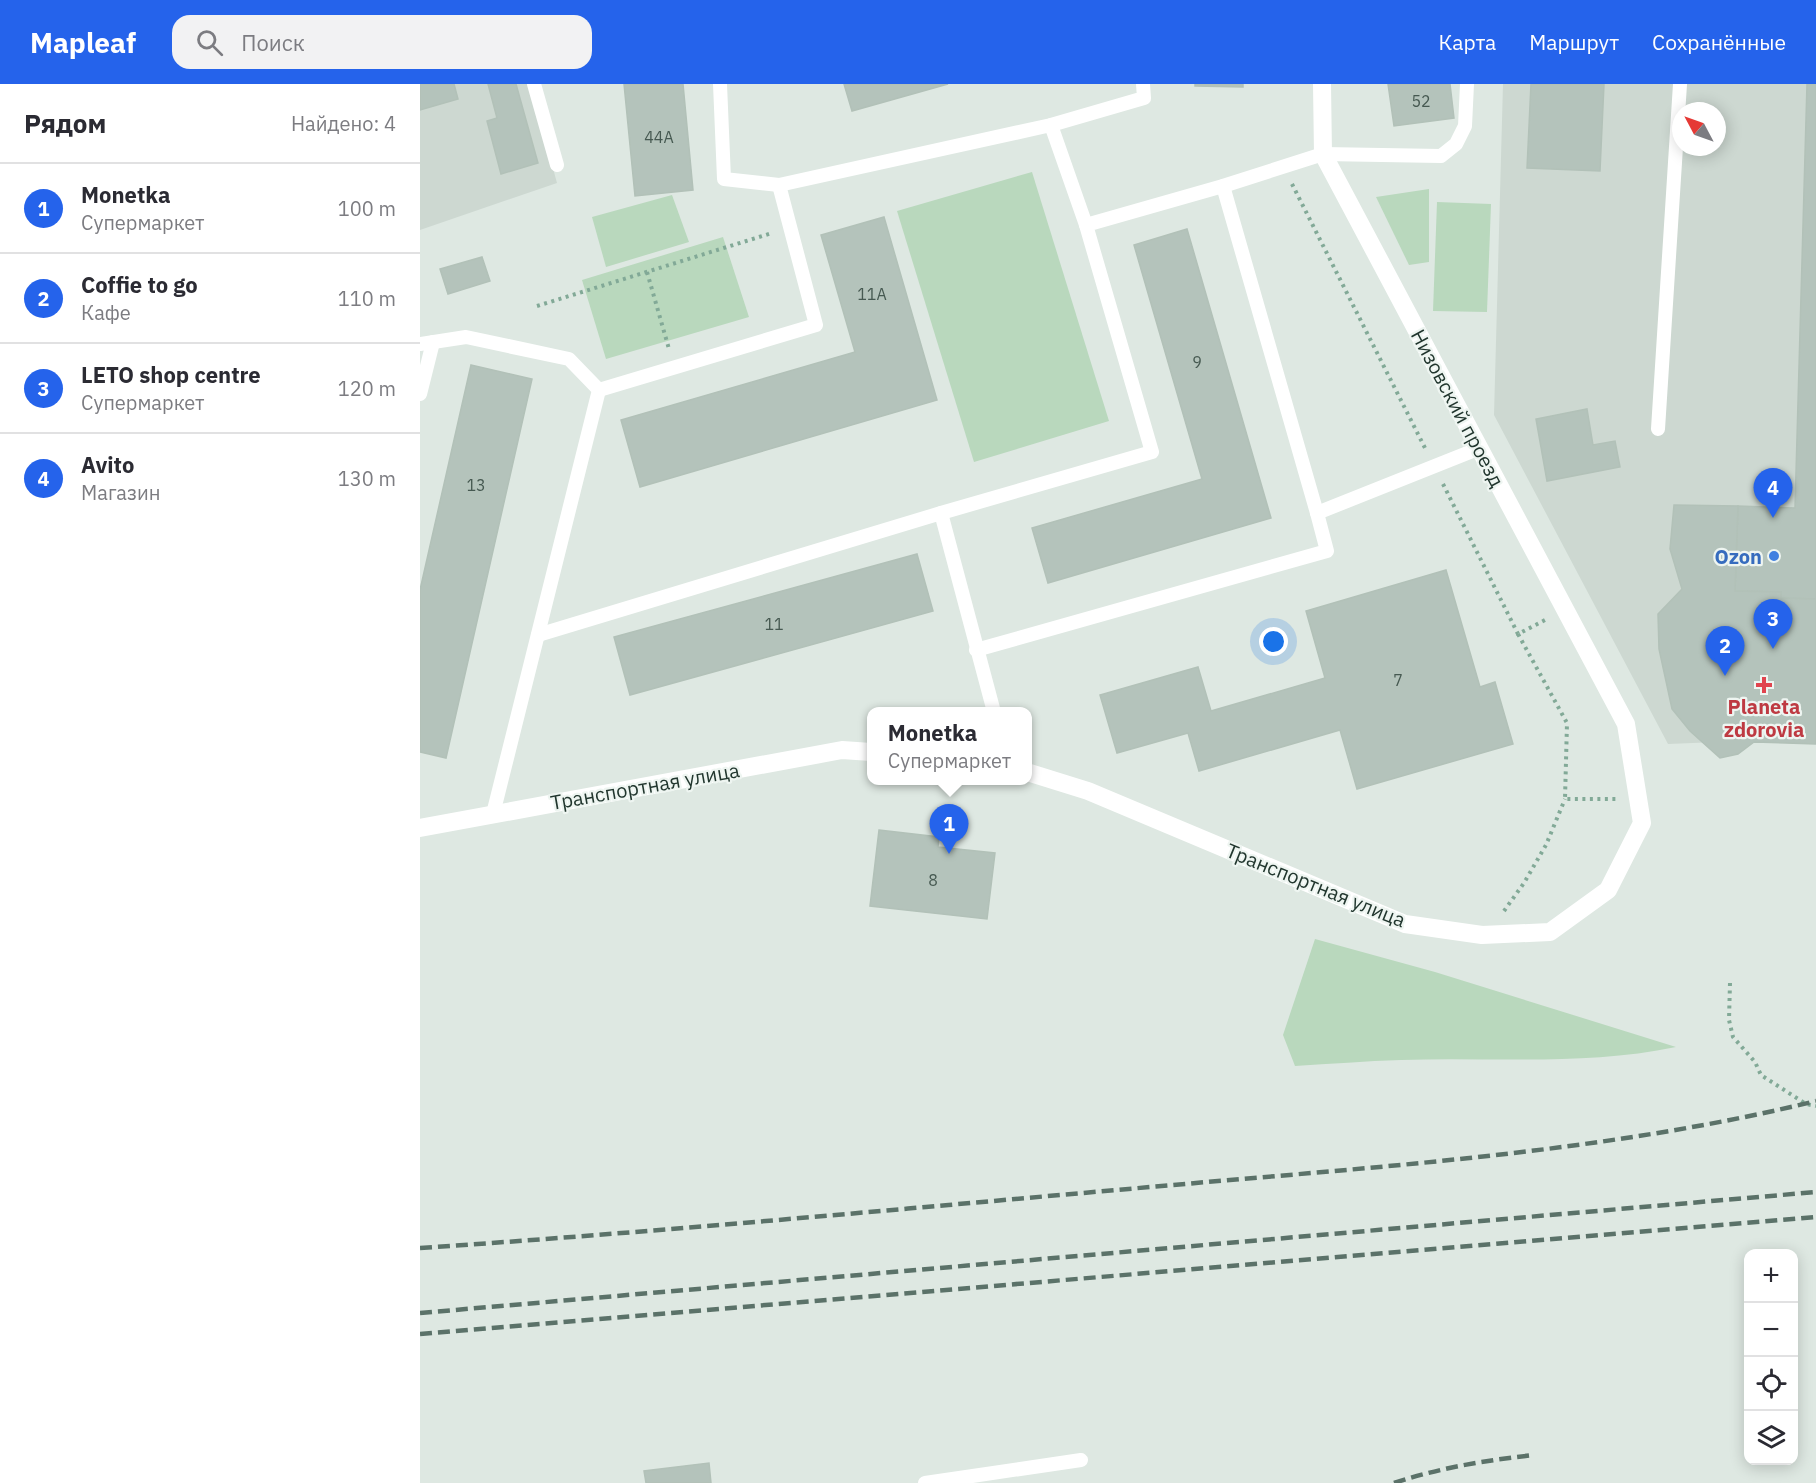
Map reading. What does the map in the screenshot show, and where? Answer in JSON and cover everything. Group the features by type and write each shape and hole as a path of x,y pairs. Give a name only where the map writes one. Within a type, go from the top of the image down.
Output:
{"street":[{"name":"Низовский проезд","path":"1322,84 1323,154 1626,724"},
{"name":"Транспортная улица","path":"1032,774 1088,791 1405,924 1482,935 1551,932 1608,890 1642,824 1626,724"},
{"name":"Транспортная улица","path":"420,828 842,750 867,752"}],"lane":[{"path":"534,84 557,165"},
{"path":"720,84 724,179 779,185 1051,125 1144,98 1143,84"},
{"path":"1086,225 1223,186 1323,154 1441,156 1456,144 1465,126 1467,84"},
{"path":"1658,429 1680,84"},
{"path":"538,635 941,513 1152,452 1086,225 1051,125"},
{"path":"599,390 816,325 779,185"},
{"path":"976,650 1327,551 1223,186"},
{"path":"420,394 427,343 466,337 570,359 599,390"},
{"path":"494,814 599,390"},
{"path":"1317,513 1480,448"},
{"path":"941,513 993,707"},
{"path":"925,1483 1081,1460"}],"path":[{"path":"1284,167 1518,634 1567,723 1565,799 1546,845 1524,883 1503,913 1497,917"},
{"path":"537,306 789,228"},
{"path":"647,272 675,368"},
{"path":"1518,634 1566,610"},
{"path":"1565,799 1638,799"},
{"path":"1730,983 1729,1020 1733,1037 1755,1062 1761,1075 1806,1104 1816,1106"}],"shaded area":[{"path":"420,84 530,84 557,183 420,230"},
{"path":"1503,84 1816,84 1816,738 1668,744 1494,415"}],"green space":[{"path":"1032,172 1109,421 974,462 897,211"},
{"path":"1429,189 1429,262 1409,265 1376,197"},
{"path":"672,195 689,242 606,267 592,217"},
{"path":"1437,202 1491,204 1487,312 1433,311"},
{"path":"723,237 749,317 606,359 582,280"},
{"path":"1315,939 1435,972 1676,1047 1608,1057 1573,1059 1435,1059 1295,1066 1283,1035"}],"building":[{"path":"420,84 454,84 458,99 420,110"},
{"path":"488,84 516,84 538,163 501,174 487,121 497,118"},
{"path":"624,84 683,84 693,190 635,196"},
{"path":"844,84 948,84 852,111"},
{"path":"1195,84 1243,84 1243,87 1195,86"},
{"path":"1388,84 1450,84 1454,118 1394,126"},
{"path":"1531,84 1604,84 1600,171 1527,168"},
{"path":"1807,84 1816,84 1816,599 1781,598 1781,592 1735,591 1738,506 1795,508"},
{"path":"884,217 937,400 640,487 621,420 855,352 821,235"},
{"path":"1187,229 1271,518 1048,583 1032,528 1202,479 1134,245"},
{"path":"482,257 490,281 448,294 440,269"},
{"path":"471,365 532,379 446,758 420,752 420,590"},
{"path":"1587,409 1593,445 1615,441 1620,467 1547,481 1536,419"},
{"path":"1674,505 1738,506 1735,591 1781,592 1781,598 1816,599 1816,744 1754,742 1738,754 1720,758 1690,731 1672,709 1659,649 1658,614 1682,589 1670,549"},
{"path":"917,554 933,611 630,695 614,637"},
{"path":"1446,570 1480,687 1495,682 1513,744 1357,789 1340,730 1199,771 1188,733 1117,753 1100,695 1198,667 1211,711 1325,678 1306,611"},
{"path":"879,830 939,837 938,847 995,853 987,919 870,906"},
{"path":"709,1463 711,1483 646,1483 644,1471"}],"railway":[{"path":"420,1248 608,1234 1415,1164 1658,1133 1816,1101"},
{"path":"420,1313 1816,1192"},
{"path":"420,1334 1816,1217"},
{"path":"1394,1483 1463,1465 1534,1455"}],"place":[{"name":"Avito","path":"1773,518"},
{"name":"Ozon","path":"1774,556"},
{"name":"LETO shop centre","path":"1773,649"},
{"name":"Coffie to go","path":"1725,676"},
{"name":"Planeta zdorovia","path":"1764,685"},
{"name":"Monetka","path":"949,854"}]}
